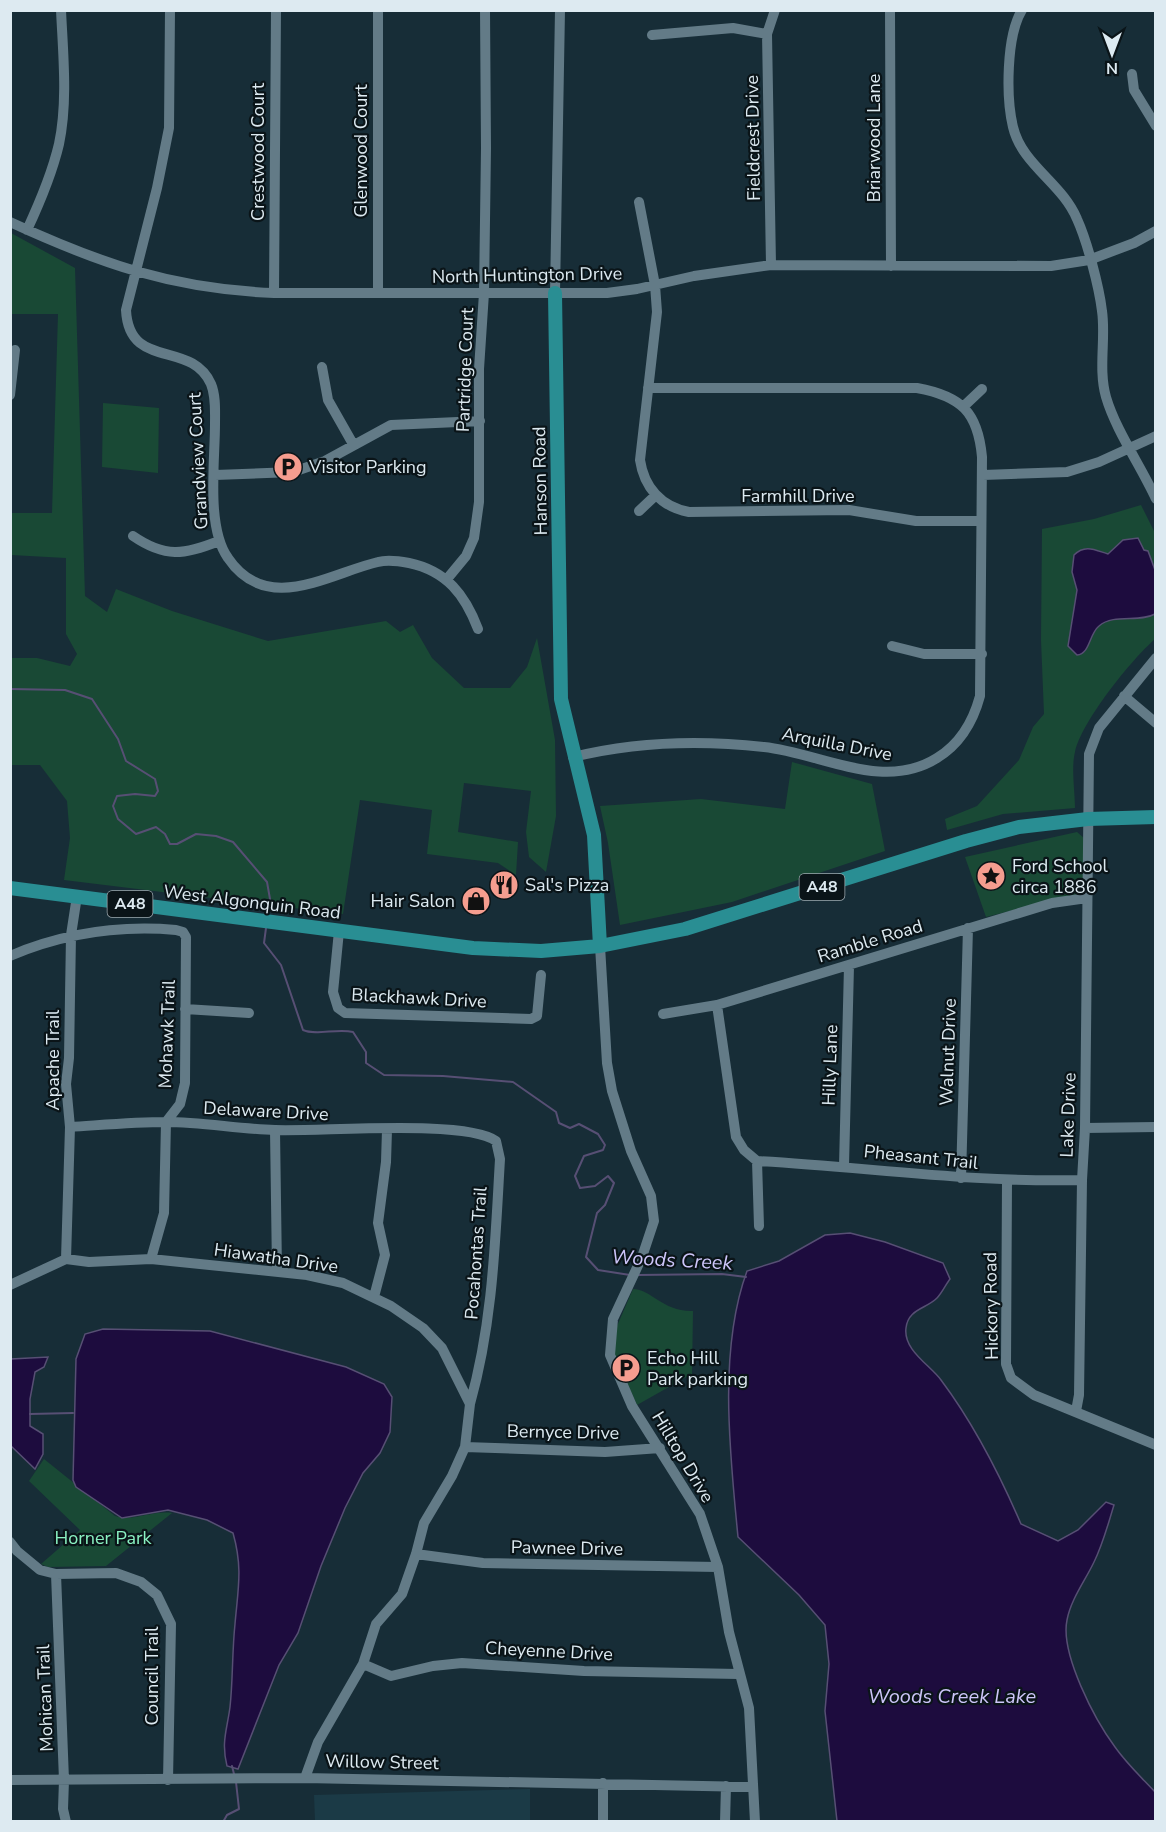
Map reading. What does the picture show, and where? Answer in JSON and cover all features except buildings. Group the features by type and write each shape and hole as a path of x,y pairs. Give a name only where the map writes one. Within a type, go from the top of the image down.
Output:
{"main road":[{"name":"Hanson Road","path":"555,293 561,699 573,757 594,835 600,946"},
{"name":"West Algonquin Road","path":"10,888 473,948 541,951 600,946 685,929 966,841 1019,827 1088,819 1155,817"}],"street":[{"path":"27,230 45,189 59,141 63,61 61,10"},
{"name":"Grandview Court","path":"170,10 169,128 126,310 129,332 137,343 149,350 190,362 204,373 212,388 215,404 216,523 219,542 230,562 243,574 258,582 276,586 314,584 387,561 414,564 447,579 463,597 478,629"},
{"name":"Crestwood Court","path":"274,293 276,10"},
{"name":"Glenwood Court","path":"378,10 378,292"},
{"name":"Partridge Court","path":"447,579 466,555 477,522 479,369 484,293 485,10"},
{"name":"Hanson Road","path":"555,293 560,10"},
{"name":"Fieldcrest Drive","path":"771,265 767,34 775,10"},
{"name":"Briarwood Lane","path":"890,10 891,266"},
{"path":"1022,10 1015,26 1011,52 1010,103 1013,130 1029,159 1071,207 1082,232 1102,311 1101,349 1106,396 1155,499"},
{"path":"652,35 733,28 767,34"},
{"path":"1132,74 1134,90 1155,126"},
{"path":"639,202 655,285 656,328 640,460 645,479 656,495 639,511"},
{"name":"North Huntington Drive","path":"10,222 98,260 136,273 233,291 274,293 622,292 694,276 771,265 1038,267 1089,260 1134,243 1155,231"},
{"path":"10,394 15,350"},
{"path":"322,367 328,400 352,444"},
{"path":"648,388 917,388 946,395 964,406 982,389"},
{"name":"Arquilla Drive","path":"573,757 609,748 635,746 739,745 768,747 877,771 903,772 917,768 944,754 968,727 980,696 982,475 979,435 970,413 964,406"},
{"path":"215,475 293,472 325,461 352,444 391,425 480,422"},
{"path":"982,475 1067,472 1131,448 1155,436"},
{"name":"Farmhill Drive","path":"656,495 671,507 689,512 849,510 916,521 981,521"},
{"path":"133,536 156,549 175,553 188,552 219,542"},
{"path":"892,646 924,654 982,654"},
{"name":"Lake Drive","path":"1076,1412 1079,1395 1082,1180 1085,1128 1089,754 1099,728 1155,658"},
{"path":"1124,696 1155,723"},
{"name":"Apache Trail","path":"66,1259 70,1126 66,1084 69,1058 71,935 77,896"},
{"name":"Ramble Road","path":"663,1014 717,1005 1052,903 1087,898"},
{"name":"Mohawk Trail","path":"71,935 117,928 167,929 183,932 188,943 184,1089 176,1111 166,1122"},
{"name":"Walnut Drive","path":"961,1178 968,928"},
{"name":"Blackhawk Drive","path":"339,931 333,992 338,1008 345,1013 531,1019 537,1016 541,975"},
{"path":"10,956 71,935"},
{"name":"Hilltop Drive","path":"600,946 607,1063 612,1091 619,1118 653,1208 651,1234 622,1296 611,1328 609,1346 611,1360 633,1406 700,1514 718,1567 738,1674 749,1707 755,1821"},
{"name":"Hilly Lane","path":"844,1166 849,966"},
{"path":"717,1005 736,1137 744,1150 757,1161 759,1226"},
{"path":"185,1009 249,1013"},
{"path":"151,1259 164,1213 166,1122"},
{"name":"Delaware Drive","path":"70,1126 166,1122 275,1131 460,1131"},
{"path":"1085,1128 1155,1127"},
{"path":"374,1297 385,1255 378,1223 388,1143 387,1130"},
{"path":"275,1131 277,1271"},
{"name":"Pocahontas Trail","path":"460,1131 489,1136 499,1149 500,1159 491,1295 483,1357 470,1404"},
{"name":"Pheasant Trail","path":"757,1161 844,1166 1007,1181 1082,1180"},
{"name":"Hickory Road","path":"1007,1181 1006,1364 1011,1378 1034,1395 1155,1445"},
{"path":"10,1285 66,1259"},
{"name":"Hiawatha Drive","path":"66,1259 90,1262 151,1259 277,1271 332,1280 374,1297 408,1317 432,1336 454,1369 470,1404"},
{"path":"304,1778 318,1742 363,1664 376,1624 402,1594 424,1523 452,1476 465,1447 470,1404"},
{"name":"Bernyce Drive","path":"465,1447 605,1452 660,1448"},
{"name":"Council Trail","path":"10,1542 17,1551 40,1570 56,1574 103,1572 133,1578 149,1588 167,1613 171,1624 168,1780"},
{"name":"Pawnee Drive","path":"416,1554 483,1563 718,1567"},
{"name":"Mohican Trail","path":"56,1574 64,1780 63,1809 66,1821"},
{"name":"Cheyenne Drive","path":"363,1664 392,1676 433,1666 462,1663 584,1671 738,1674"},
{"name":"Willow Street","path":"10,1780 304,1778 752,1787"},
{"path":"603,1783 603,1821"},
{"path":"725,1821 726,1786"}],"shaded area":[{"path":"530,1789 530,1821 315,1821 314,1795"}],"green space":[{"path":"11,233 75,268 85,596 107,612 116,589 172,611 268,641 386,621 400,632 413,625 432,658 464,688 510,688 527,667 537,638 555,740 556,816 546,872 529,857 526,832 531,791 464,783 458,832 518,842 516,875 498,863 427,854 432,810 360,800 343,914 64,880 70,838 67,801 40,765 11,765 11,658 37,658 70,666 77,654 66,634 66,558 11,555 11,513 52,513 58,314 11,314"},
{"path":"103,403 159,408 158,473 102,467"},
{"path":"1141,505 1155,533 1155,639 1133,661 1109,692 1079,739 1073,765 1075,808 1003,814 947,830 945,819 977,806 1019,760 1033,727 1044,714 1041,640 1042,529 1094,519"},
{"path":"792,762 872,784 885,851 732,902 620,925 600,806 701,799 785,809"},
{"path":"1077,832 1084,838 1083,893 986,917 965,857"},
{"path":"633,1289 640,1290 674,1308 693,1311 692,1374 637,1405 613,1351 617,1326"},
{"name":"Horner Park","path":"44,1459 115,1516 129,1518 172,1513 106,1566 48,1567 41,1564 80,1530 29,1481"}],"water":[{"path":"1138,538 1144,550 1148,551 1155,570 1155,614 1149,617 1105,622 1096,630 1085,651 1077,655 1068,646 1077,590 1072,572 1074,555 1086,549 1108,554 1123,540"},
{"name":"Woods Creek Lake","path":"850,1233 885,1242 943,1263 950,1279 933,1302 910,1317 907,1322 906,1336 918,1357 941,1380 975,1431 1021,1524 1058,1541 1078,1530 1106,1502 1114,1505 1097,1555 1072,1605 1067,1620 1066,1634 1074,1668 1098,1721 1120,1753 1155,1792 1155,1821 837,1821 825,1711 829,1664 825,1625 799,1595 738,1537 730,1437 729,1368 732,1334 747,1271 779,1261 825,1235"},
{"path":"103,1329 210,1331 346,1367 384,1384 392,1397 390,1432 380,1453 363,1473 345,1508 321,1566 298,1633 279,1665 238,1769 227,1766 225,1750 239,1579 238,1557 233,1533 207,1520 168,1510 122,1518 76,1487 73,1480 76,1359 85,1334"},
{"path":"48,1357 44,1367 35,1372 30,1399 30,1426 43,1434 43,1454 35,1469 11,1446 11,1359"}],"waterway":[{"name":"Woods Creek","path":"10,689 65,690 92,699 118,739 126,761 155,779 158,791 155,796 135,794 117,796 113,806 118,819 136,834 156,827 165,834 170,844 177,844 196,834 216,836 233,842 267,882 270,899 267,916"},
{"name":"Woods Creek","path":"266,928 264,943 281,965 303,1030 353,1032 366,1052 366,1063 384,1075 443,1076 513,1082 556,1112 559,1123 570,1128 579,1124 598,1134 605,1145 603,1150 584,1156 575,1176 580,1188 595,1186 608,1176 614,1183 605,1205 597,1213 586,1257 598,1270 630,1275"},
{"name":"Woods Creek","path":"638,1275 722,1274 746,1277"},
{"path":"30,1414 73,1413"},
{"path":"232,1766 234,1774"},
{"path":"223,1822 227,1815 239,1809 236,1782"}],"place":[{"name":"Visitor Parking","path":"288,467"},
{"name":"Ford School circa 1886","path":"991,876"},
{"name":"Sal's Pizza","path":"504,885"},
{"name":"Hair Salon","path":"476,901"},
{"name":"Echo Hill Park parking","path":"626,1368"}]}
